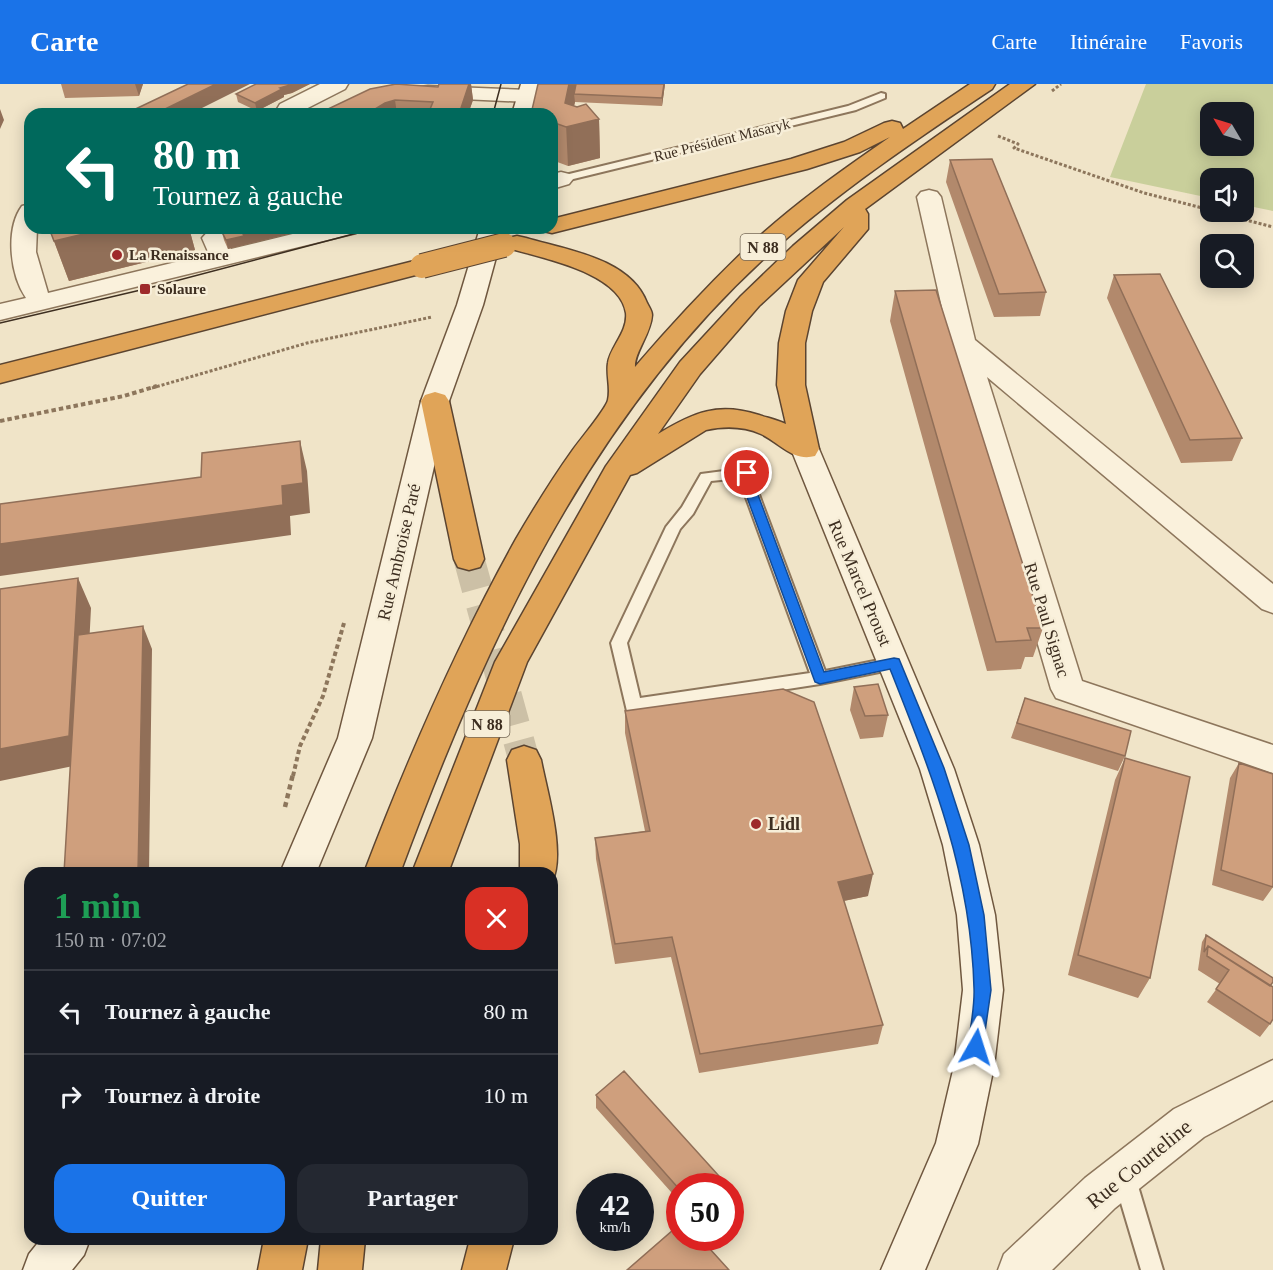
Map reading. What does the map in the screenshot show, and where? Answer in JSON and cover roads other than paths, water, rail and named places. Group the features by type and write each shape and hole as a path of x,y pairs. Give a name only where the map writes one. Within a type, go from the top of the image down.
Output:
{"highway":[{"name":"N 88","path":"384,867 429,751 470,655 505,583 547,511 595,437 622,401 658,354 757,252 820,199 984,84"},
{"name":"N 88","path":"432,867 510,662 616,473 690,368 750,301 802,250 855,205 1024,84"},
{"path":"558,224 799,164 852,147 887,129 929,121"},
{"path":"805,449 791,385 792,343 797,321 812,280 856,229 855,205"},
{"path":"0,379 12,371 422,266 504,238 523,234"},
{"path":"504,238 595,267 620,282 632,296 639,314 633,340 621,362 622,401"},
{"path":"435,401 470,559"},
{"path":"616,473 698,422 719,418 738,418 771,428 805,449"},
{"path":"524,760 538,844 538,867"},
{"path":"280,1270 285,1245"},
{"path":"340,1270 342,1245"},
{"path":"484,1270 490,1245"}],"street":[{"path":"290,108 337,84"},
{"path":"505,84 529,95"},
{"path":"407,92 529,95"},
{"name":"Rue Paul Signac","path":"929,197 963,343 1068,689 1273,759"},
{"path":"24,228 22,248 35,293"},
{"path":"218,234 214,238 224,258"},
{"path":"0,312 322,234"},
{"name":"Rue Ambroise Paré","path":"301,867 355,738 435,401 470,305 504,238"},
{"path":"963,343 1273,601"},
{"name":"Rue Marcel Proust","path":"805,449 937,768 962,845 976,915 982,990 974,1066 957,1144 903,1270"},
{"name":"Rue Courteline","path":"1020,1270 1100,1192 1189,1123 1273,1079"},
{"path":"45,1270 64,1245"}],"lane":[{"name":"Rue Président Masaryk","path":"558,178 852,108 881,96"},
{"path":"820,678 751,492 747,473 706,477 688,510 674,527 619,643 633,706 820,678 894,663"},
{"path":"1123,1174 1152,1270"}],"tunnel":[{"path":"469,559 524,760"}],"tram line":[{"path":"495,108 501,84"},
{"path":"0,323 145,289 353,234"}],"place":[{"name":"La Renaissance","path":"117,255"},
{"name":"Solaure","path":"145,289"},
{"name":"Lidl","path":"756,824"}]}
